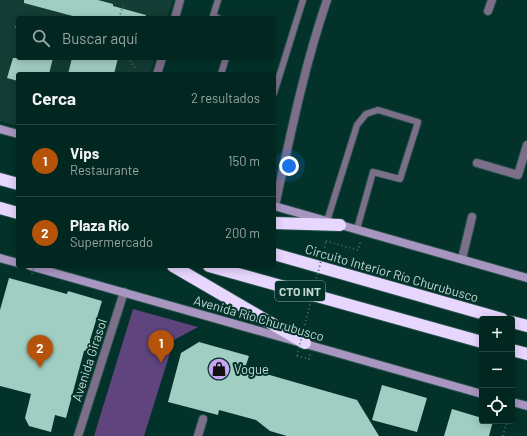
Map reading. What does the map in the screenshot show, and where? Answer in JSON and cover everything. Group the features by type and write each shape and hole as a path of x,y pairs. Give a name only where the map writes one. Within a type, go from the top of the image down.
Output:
{"highway":[{"path":"0,178 16,183"},
{"path":"0,208 16,212"},
{"path":"276,223 340,224"},
{"name":"Circuito Interior Río Churubusco","path":"276,255 491,316"},
{"path":"176,268 305,343"},
{"name":"CTO INT","path":"216,268 479,341"},
{"path":"515,323 527,326"},
{"path":"515,351 527,354"}],"main road":[{"path":"0,129 16,133"},
{"path":"276,206 527,278"},
{"path":"0,258 16,262"},
{"name":"Avenida Río Churubusco","path":"31,270 124,292 479,393"},
{"path":"515,403 527,406"}],"street":[{"path":"175,16 180,0"},
{"path":"276,201 300,90 327,0"},
{"path":"488,11 492,0"},
{"path":"158,72 161,60"},
{"path":"477,163 518,175 527,145"},
{"path":"462,259 472,217"},
{"name":"Avenida Girasol","path":"78,436 124,292"},
{"path":"198,436 203,419"}],"lane":[{"path":"213,16 218,0"},
{"path":"276,87 303,0"},
{"path":"222,72 225,60"},
{"path":"327,221 357,125 366,114 378,110 418,122 400,178 373,172 361,230"}],"path":[{"path":"120,16 123,6"},
{"path":"127,60 130,61 136,70"},
{"path":"297,356 326,241 358,250 361,230"},
{"path":"503,436 507,424"}],"shaded area":[{"path":"0,0 173,0 168,16 16,16 16,60 154,60 151,72 16,72 16,125 0,121"},
{"path":"133,309 198,327 174,340 144,436 94,436"}],"building":[{"path":"24,0 98,0 113,4 113,6 146,15 73,16 24,3"},
{"path":"13,58 16,58 16,60 52,60 50,72 16,72 16,80 7,78"},
{"path":"72,60 118,60 114,72 68,72"},
{"path":"9,278 67,294 68,291 102,301 90,340 90,347 84,351 66,418 55,415 51,432 29,426 25,418 31,394 0,386 0,310"},
{"path":"199,342 249,356 245,368 357,400 379,436 287,436 270,431 256,420 219,410 218,415 168,402 181,353"},
{"path":"382,385 427,398 417,432 372,420"},
{"path":"452,409 479,417 479,424 492,424 489,436 444,436"}],"place":[{"name":"Vips","path":"161,363"},
{"name":"Plaza Río","path":"40,368"},
{"name":"Vogue","path":"219,369"}]}
